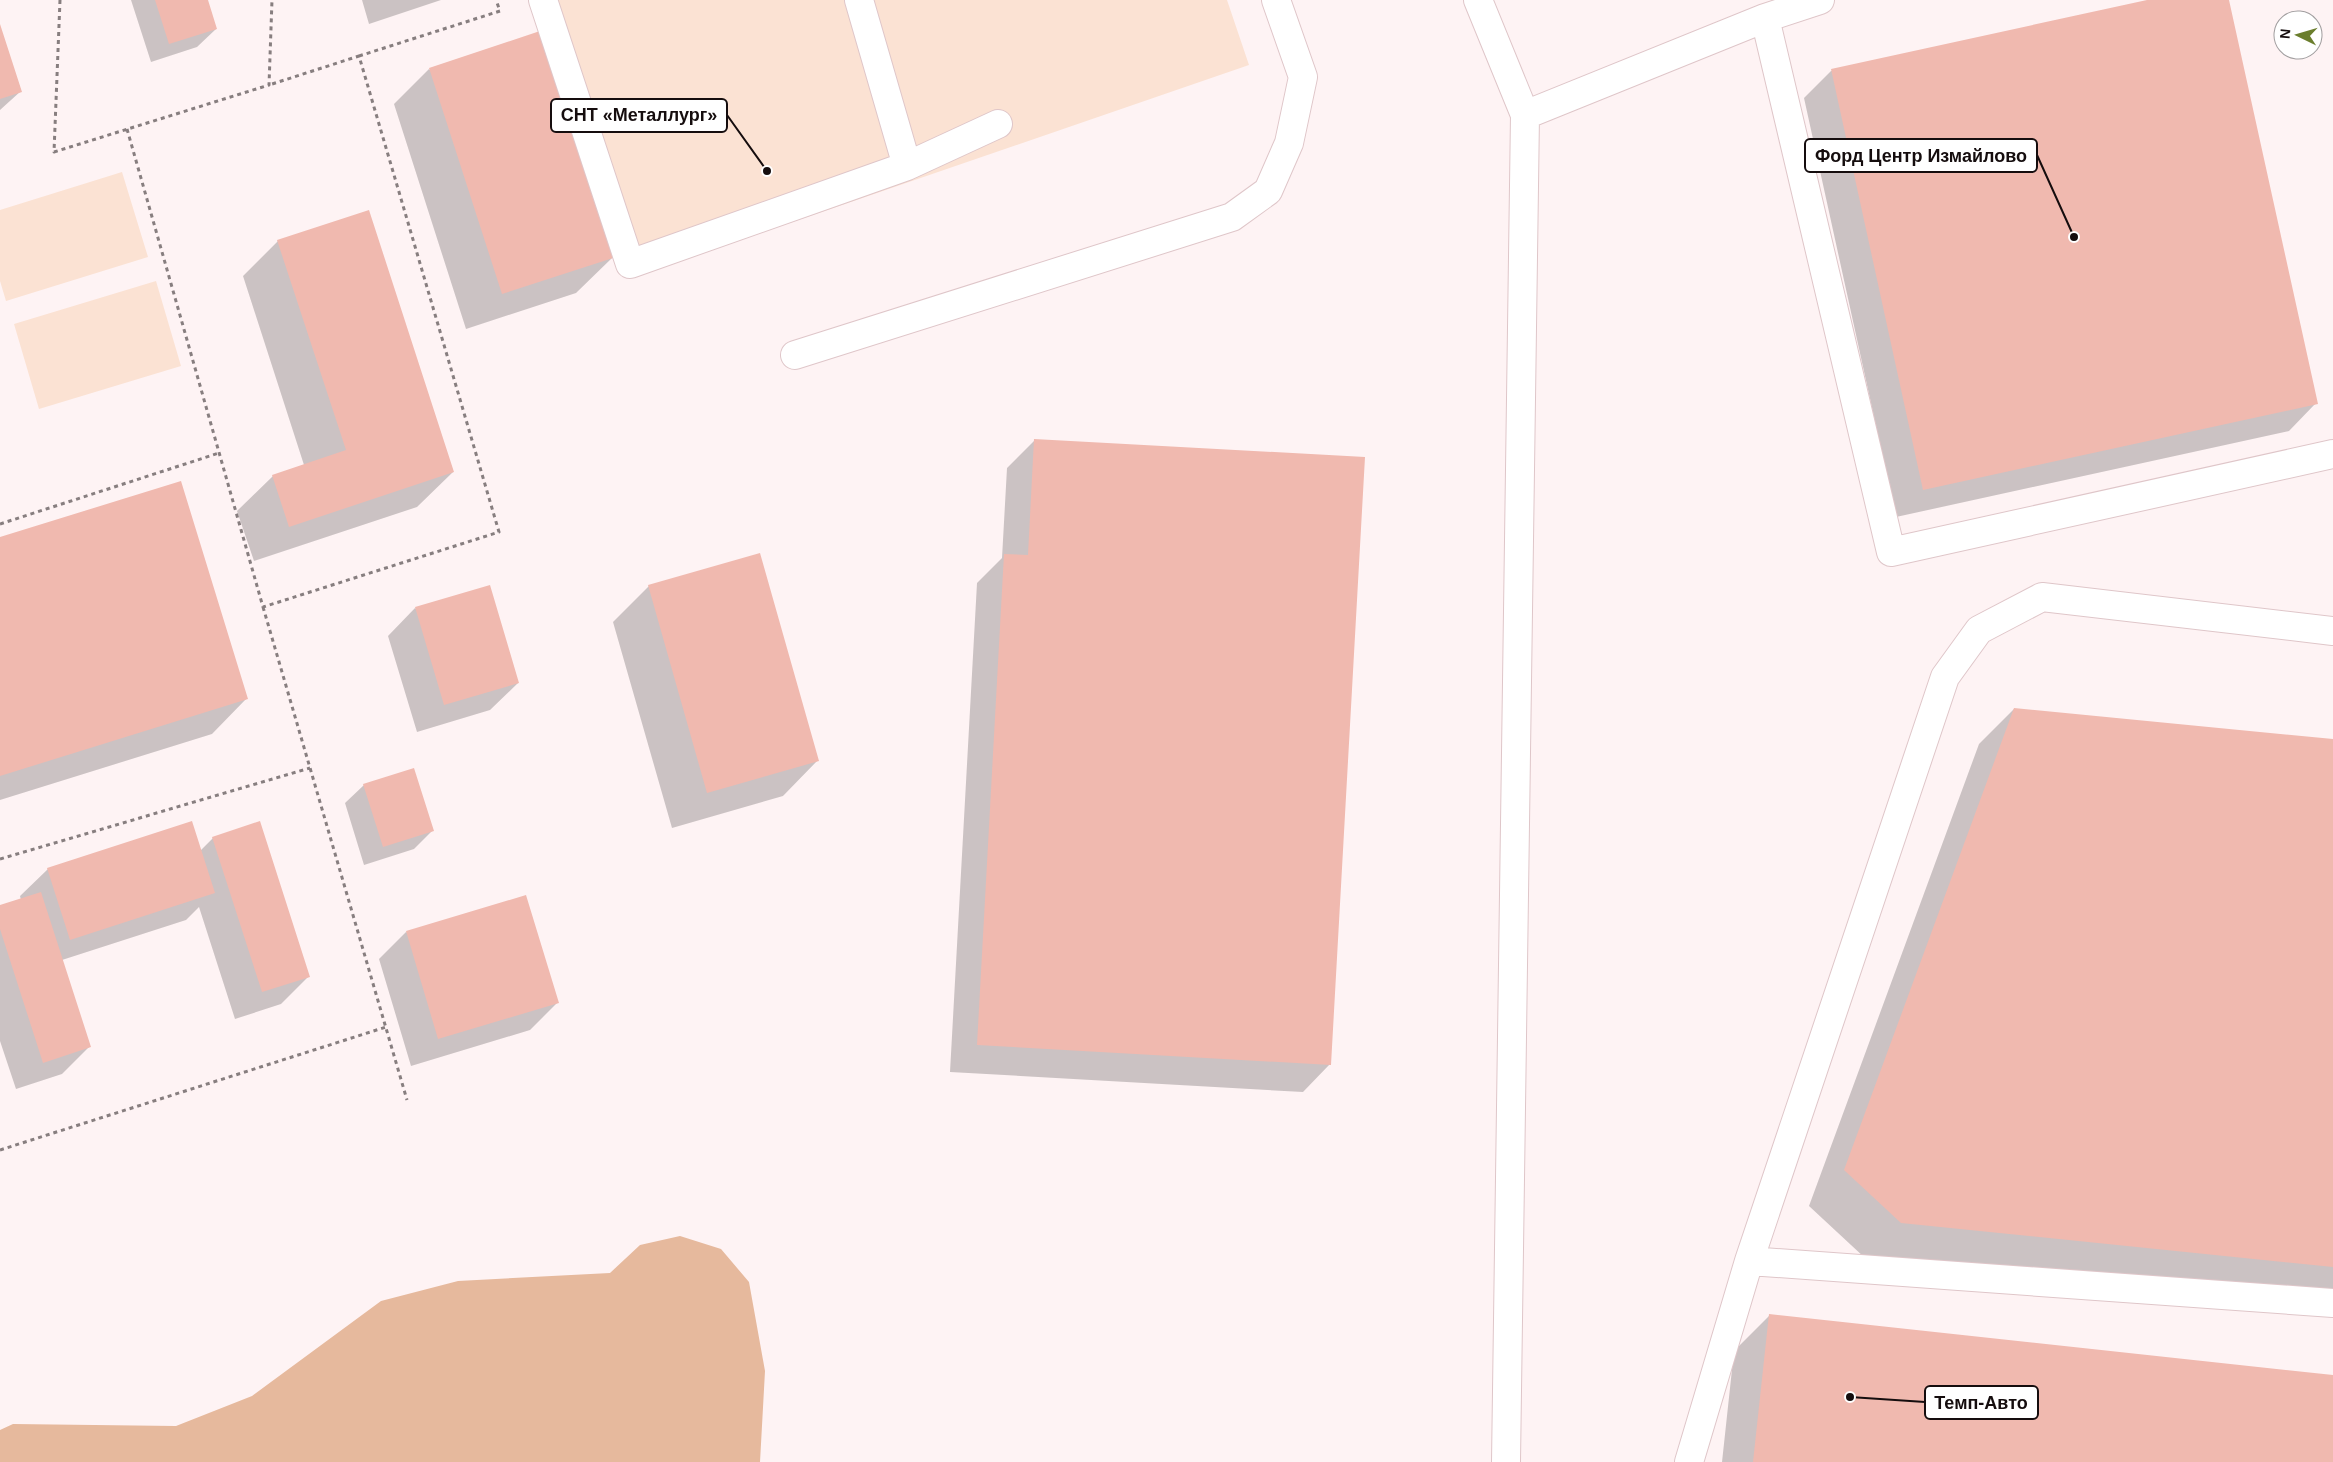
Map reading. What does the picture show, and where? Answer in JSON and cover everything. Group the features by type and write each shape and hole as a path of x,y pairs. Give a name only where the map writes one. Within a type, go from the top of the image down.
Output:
{"lane":[{"path":"543,0 630,264 908,166 998,124"},
{"path":"859,0 908,166"},
{"path":"795,355 1232,217 1268,191 1289,143 1303,77 1276,0"},
{"path":"1478,0 1525,115 1506,1462"},
{"path":"1525,115 1764,18 1820,0"},
{"path":"1764,18 1891,552 2333,454"},
{"path":"1689,1462 1749,1261 1945,677 1978,630 2042,597 2333,631"},
{"path":"1749,1261 2333,1303"}],"path":[{"path":"60,0 54,152 500,12 496,0"},
{"path":"269,85 272,0"},
{"path":"263,607 499,532 358,56"},
{"path":"127,129 263,607 408,1100"},
{"path":"0,524 219,453"},
{"path":"0,859 310,768"},
{"path":"0,1150 386,1027"}],"shaded area":[{"path":"538,0 1227,0 1249,65 630,278"},
{"path":"122,172 148,257 6,301 0,281 0,210"},
{"path":"156,281 181,366 39,409 14,324"},
{"path":"680,1236 721,1249 749,1282 765,1371 760,1462 0,1462 0,1430 13,1424 176,1426 252,1396 381,1301 458,1281 610,1273 640,1245"}],"building":[{"path":"155,0 208,0 217,29 169,44"},
{"path":"2147,0 2229,0 2318,404 1923,490 1831,69"},
{"path":"0,24 22,92 0,99"},
{"path":"540,31 613,258 502,294 429,68"},
{"path":"369,210 454,472 289,527 272,475 346,450 277,240"},
{"path":"1034,439 1365,457 1331,1065 977,1045 1004,554 1028,555"},
{"path":"181,481 248,699 0,776 0,537"},
{"path":"760,553 819,761 707,793 648,585"},
{"path":"490,585 519,683 444,705 415,607"},
{"path":"2014,708 2333,739 2333,1267 1901,1223 1844,1170"},
{"path":"414,768 434,831 383,847 363,784"},
{"path":"192,821 215,893 70,940 47,868"},
{"path":"260,821 310,977 262,992 212,837"},
{"path":"41,892 91,1047 43,1063 0,929 0,905"},
{"path":"526,895 559,1003 438,1039 406,931"},
{"path":"1769,1314 2333,1375 2333,1462 1753,1462"}],"place":[{"name":"СНТ «Металлург»","path":"767,171"},
{"name":"Форд Центр Измайлово","path":"2074,237"},
{"name":"Темп-Авто","path":"1850,1397"}]}
